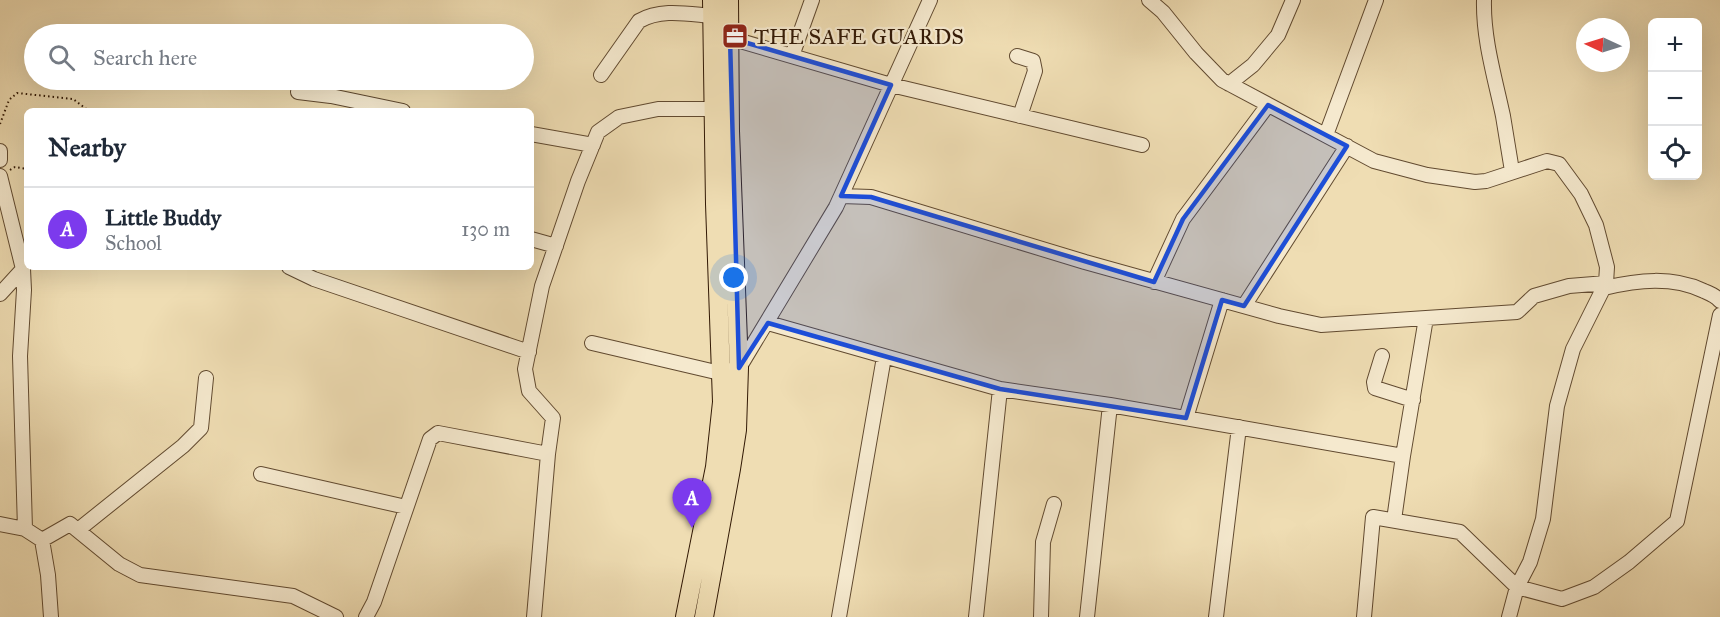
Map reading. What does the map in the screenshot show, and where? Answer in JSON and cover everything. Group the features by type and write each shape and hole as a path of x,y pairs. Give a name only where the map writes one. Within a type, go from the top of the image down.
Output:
{"main road":[{"path":"685,617 715,467 722,402 715,204 730,38 729,0"},
{"path":"704,617 737,430 740,368 722,110 712,8"}],"street":[{"path":"792,56 812,0"},
{"path":"592,343 720,373 740,368 841,196 930,0"},
{"path":"1149,0 1164,12 1196,53 1222,80 1374,160 1427,175 1475,182 1486,181 1547,161 1559,165 1581,194 1596,225 1607,267 1605,286 1573,348 1557,406 1543,519 1530,562 1517,587 1509,617"},
{"path":"1228,84 1253,65 1278,35 1293,0"},
{"path":"1326,135 1376,0"},
{"path":"1484,0 1491,66 1503,116 1512,171"},
{"path":"602,75 639,21 647,16 712,8"},
{"path":"730,38 891,85 1142,145"},
{"path":"1017,56 1033,61 1035,66 1020,116"},
{"path":"298,92 389,108"},
{"path":"1154,282 1183,219 1268,105"},
{"path":"534,617 553,418 529,391 525,369 542,286 578,181 598,132 619,117 658,109 722,110"},
{"path":"534,135 593,145"},
{"path":"1244,306 1347,146"},
{"path":"0,151 0,160"},
{"path":"0,176 23,269 20,356 25,529"},
{"path":"841,196 871,197 1154,282 1321,325 1518,312 1534,296 1569,286 1605,286 1652,280 1689,285 1720,301"},
{"path":"534,240 556,246"},
{"path":"0,294 23,269"},
{"path":"295,270 314,279 529,352"},
{"path":"1186,418 1222,300"},
{"path":"1364,617 1373,517 1460,532 1517,587 1562,599 1594,587 1629,562 1677,521 1720,315"},
{"path":"1394,520 1426,318"},
{"path":"768,323 1000,389 1110,405 1403,456"},
{"path":"1382,356 1374,382 1376,388 1413,400"},
{"path":"839,617 884,357"},
{"path":"78,530 183,446 201,428 206,378"},
{"path":"976,617 1000,389"},
{"path":"1087,617 1110,405"},
{"path":"1216,617 1239,427"},
{"path":"366,617 374,602 430,440 438,433 548,454"},
{"path":"261,474 406,507"},
{"path":"1041,617 1043,542 1054,504"},
{"path":"0,524 25,529 42,540 48,575 51,617"},
{"path":"42,540 70,524 119,564 140,575 293,596 336,617"}],"path":[{"path":"0,124 9,100 17,93 73,99 85,108"}],"highlighted area":[{"path":"730,38 891,85 841,196 871,197 1154,282 1183,219 1268,105 1347,146 1244,306 1222,300 1186,418 1000,389 768,323 739,368"}],"place":[{"name":"THE SAFE GUARDS","path":"735,36"},
{"name":"Little Buddy","path":"692,528"}]}
